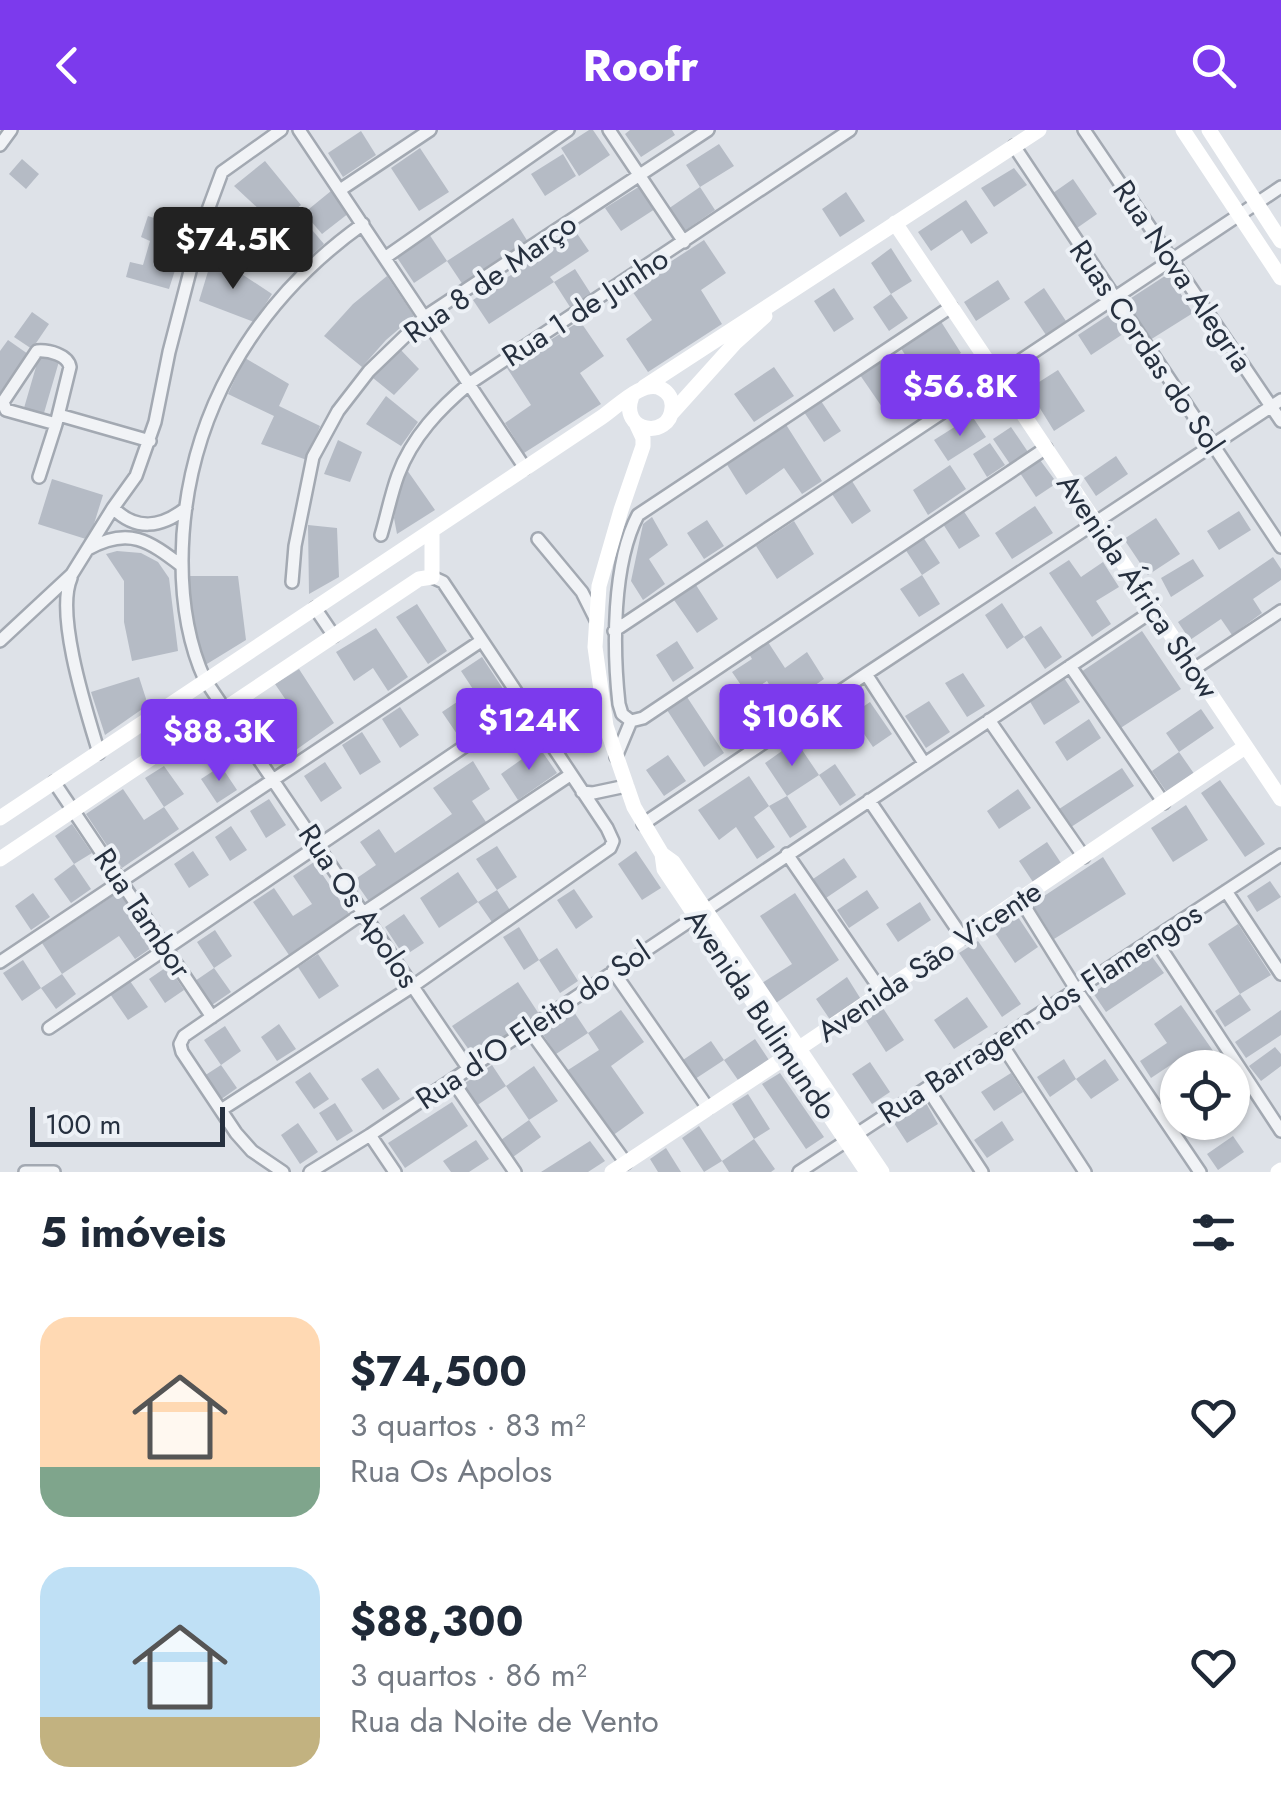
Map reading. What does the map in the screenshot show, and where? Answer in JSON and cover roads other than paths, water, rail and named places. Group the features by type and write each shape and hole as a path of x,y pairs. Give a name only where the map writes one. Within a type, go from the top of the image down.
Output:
{"street":[{"path":"0,145 10,130"},
{"path":"98,752 81,691 67,586 136,476 150,442 201,229 222,172 281,130"},
{"path":"299,130 525,468"},
{"path":"340,190 430,130"},
{"path":"386,257 568,130"},
{"path":"609,130 684,242"},
{"name":"Rua 8 de Março","path":"292,582 294,546 313,457 338,411 369,371 426,316 708,130"},
{"name":"Rua 1 de Junho","path":"381,535 398,474 415,441 444,405 470,383 850,130"},
{"path":"0,818 637,392 1038,130"},
{"name":"Rua Nova Alegria","path":"1084,130 1276,403 1281,421"},
{"path":"1183,130 1281,278"},
{"path":"1209,130 1281,242"},
{"name":"Ruas Cordas do Sol","path":"1014,146 1281,547"},
{"path":"614,631 1281,187"},
{"name":"Avenida África Show","path":"895,223 1281,800"},
{"name":"Rua Os Apolos","path":"363,224 324,254 272,307 220,390 202,436 186,508 182,566 190,639 205,680 224,710 468,1068"},
{"path":"641,454 735,343 802,284"},
{"path":"631,722 622,714 619,704 614,631 626,542 638,515 951,307"},
{"path":"39,477 58,420 70,368 64,358 37,351 3,402 6,410 58,420 150,442"},
{"path":"602,417 617,414 634,420 649,429 667,420 672,400 668,394 656,386 637,392 629,403 634,420 642,438 641,454"},
{"path":"643,824 1276,403"},
{"path":"616,756 631,722 643,718 1046,448"},
{"name":"Avenida Bulimundo","path":"641,454 599,586 596,648 606,726 643,824 662,854 673,862 700,912 850,1138 868,1172"},
{"path":"113,508 131,522 153,525 174,518 186,508"},
{"path":"432,530 432,577"},
{"path":"88,549 116,538 131,538 159,548 182,566"},
{"path":"538,540 582,592 596,620"},
{"path":"0,642 72,574"},
{"path":"0,860 419,579 432,577 442,582 611,834 612,841 604,854 413,986 221,1110"},
{"path":"315,608 334,636"},
{"name":"Rua d'O Eleito do Sol","path":"310,1172 1154,610"},
{"path":"1194,668 1281,610"},
{"path":"0,962 481,641"},
{"path":"1070,666 1164,803"},
{"path":"866,674 924,763"},
{"path":"49,1028 524,706"},
{"path":"989,720 1084,857"},
{"name":"Avenida São Vicente","path":"612,1172 1245,747"},
{"path":"283,1172 252,1151 236,1133 182,1052 184,1036 570,775"},
{"name":"Rua Tambor","path":"54,782 212,1016"},
{"path":"582,792 626,786"},
{"path":"869,800 963,938"},
{"path":"788,854 882,992"},
{"name":"Rua Barragem dos Flamengos","path":"800,1172 1281,855"},
{"path":"1226,891 1281,974"},
{"path":"1020,899 1076,990 1200,1172"},
{"path":"1154,938 1281,1131"},
{"path":"613,971 708,1108"},
{"path":"528,1028 626,1163"},
{"path":"999,1040 1085,1172"},
{"path":"452,1080 514,1172"},
{"path":"926,1088 982,1172"},
{"path":"370,1135 395,1172"},
{"name":"Avenida Bulimundo","path":"850,1138 882,1172"},
{"path":"24,1172 54,1172"}]}
